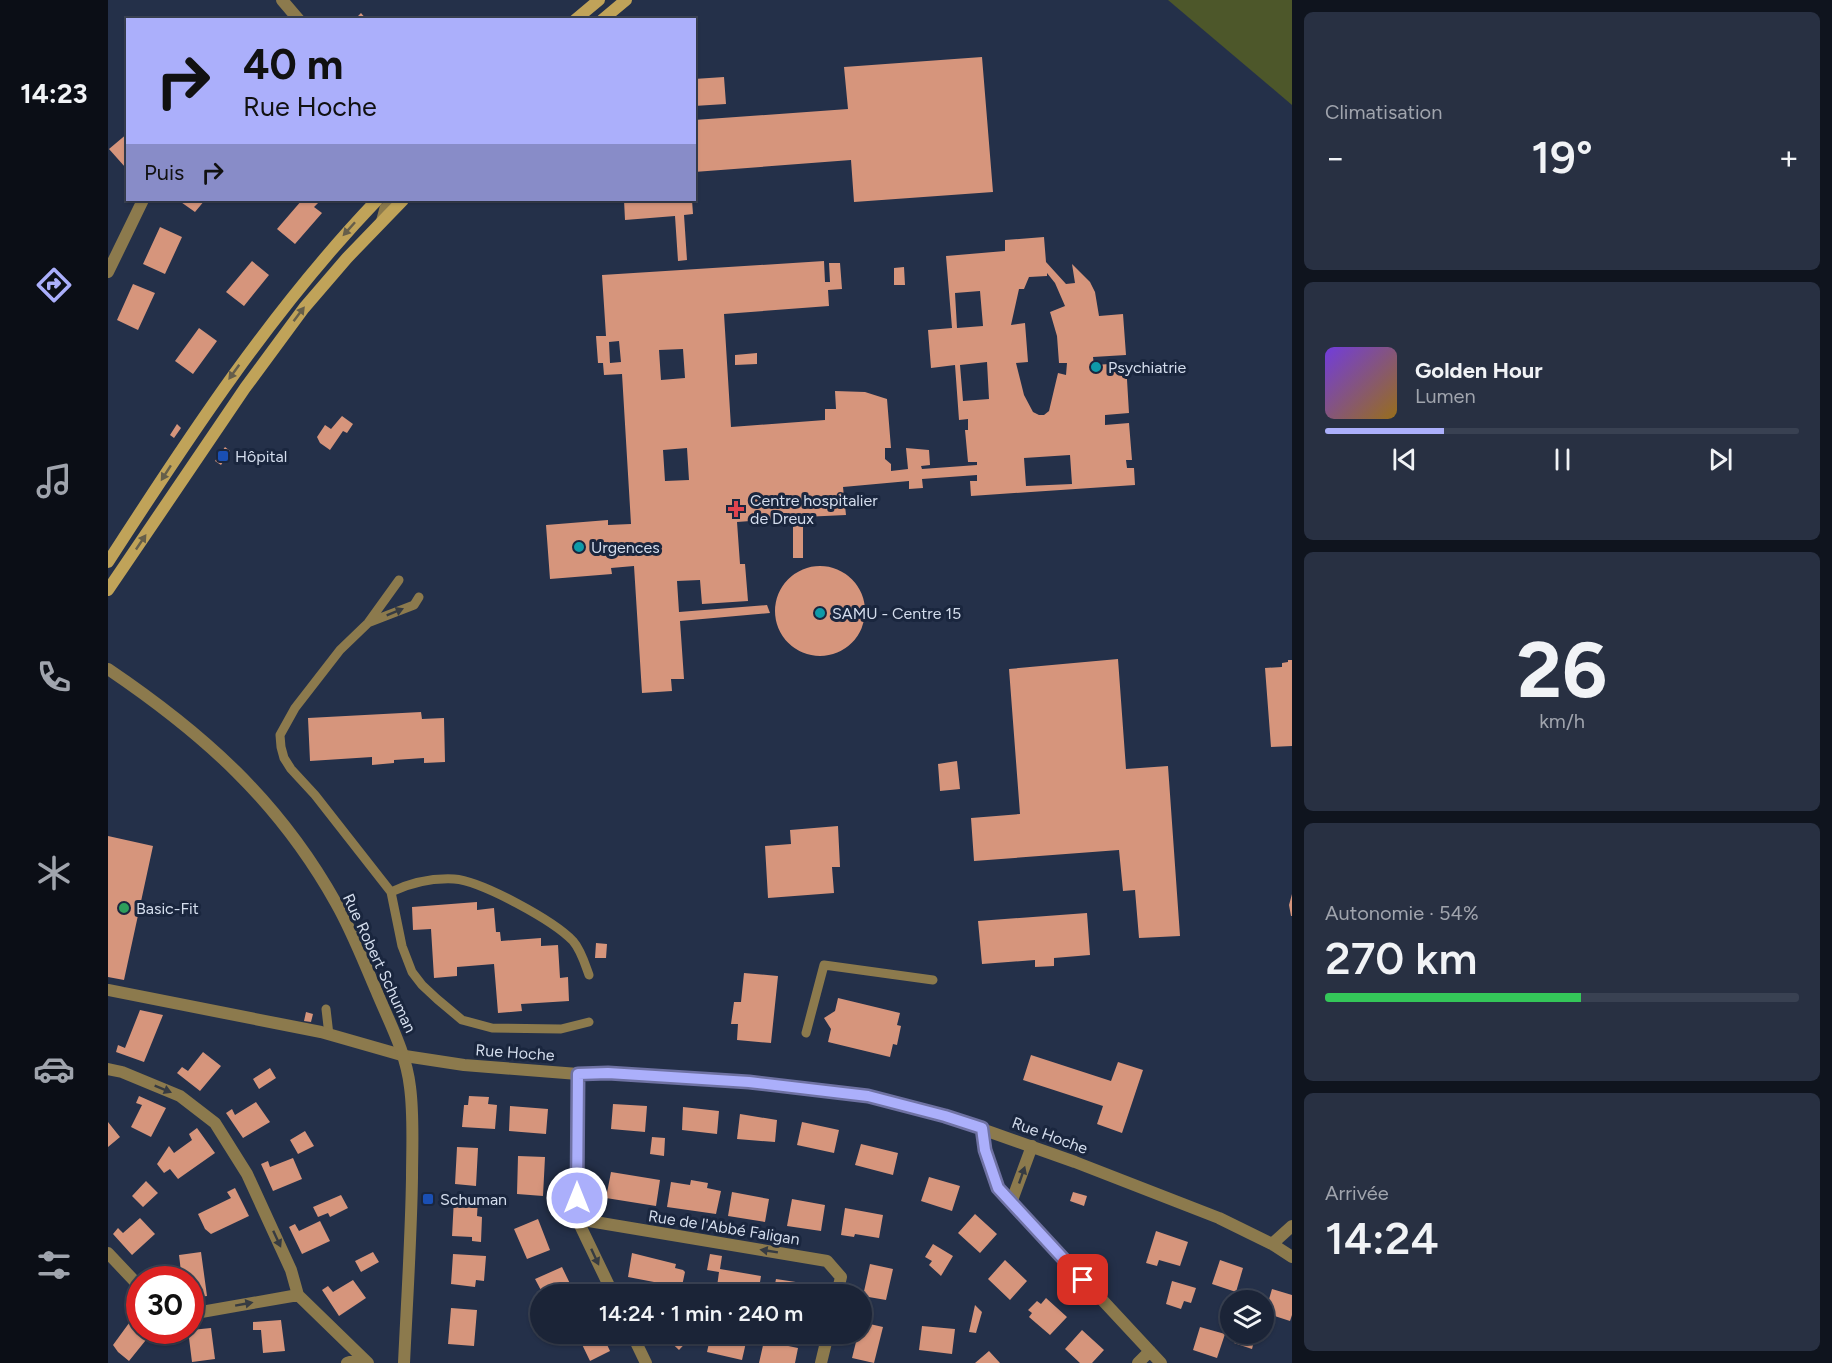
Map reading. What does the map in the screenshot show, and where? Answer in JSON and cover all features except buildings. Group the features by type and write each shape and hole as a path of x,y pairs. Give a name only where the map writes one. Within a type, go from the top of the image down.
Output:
{"main road":[{"path":"577,18 599,0"},
{"path":"605,18 626,0"},
{"path":"108,562 236,369 322,260 376,201"},
{"path":"108,591 264,361 304,308 402,201"}],"street":[{"path":"282,0 297,18"},
{"path":"108,272 142,201"},
{"path":"108,241 120,246"},
{"name":"Rue Robert Schuman","path":"108,669 150,698 221,756 280,819 336,902 405,1056 410,1088 412,1132 404,1363"},
{"name":"Rue Hoche","path":"108,990 329,1035 405,1056 464,1065 578,1074 608,1073 749,1082 868,1096 945,1116 1032,1146 1219,1218 1272,1244 1292,1257"},
{"path":"108,1069 122,1072 180,1096 215,1123 247,1174 291,1270 298,1295 365,1360"},
{"path":"578,1074 577,1219 608,1284"},
{"path":"982,1128 985,1150 998,1188 1161,1363"},
{"path":"1011,1203 1032,1146"},
{"name":"Rue de l'Abbé Faligan","path":"577,1219 827,1260 841,1277 839,1284"},
{"path":"1272,1244 1292,1226"},
{"path":"108,1253 126,1272"},
{"path":"204,1312 298,1295"},
{"path":"637,1344 646,1363"},
{"path":"821,1363 826,1344"},
{"path":"1138,1363 1150,1351"},
{"path":"347,1363 365,1360"}],"lane":[{"path":"380,223 384,208 391,201"},
{"path":"399,580 368,624 340,650 295,708 280,735 281,747 291,769 315,795 391,892 402,946 412,972 422,986 462,1020 492,1028 561,1029 589,1022"},
{"path":"368,624 414,605 419,597"},
{"path":"391,892 408,884 454,879 491,890 574,942 589,975"},
{"path":"806,1033 824,965 933,980"},
{"path":"326,1009 329,1035"}],"green space":[{"path":"1168,0 1292,0 1292,105"}],"place":[{"name":"Psychiatrie","path":"1096,367"},
{"name":"Hôpital","path":"223,456"},
{"name":"Centre hospitalier de Dreux","path":"736,509"},
{"name":"Urgences","path":"579,547"},
{"name":"SAMU - Centre 15","path":"820,613"},
{"name":"Basic-Fit","path":"124,908"},
{"name":"Schuman","path":"428,1199"}],"route":[{"path":"577,1198 578,1074 608,1073 749,1082 868,1096 982,1128 985,1150 998,1188 1083,1280"}]}
